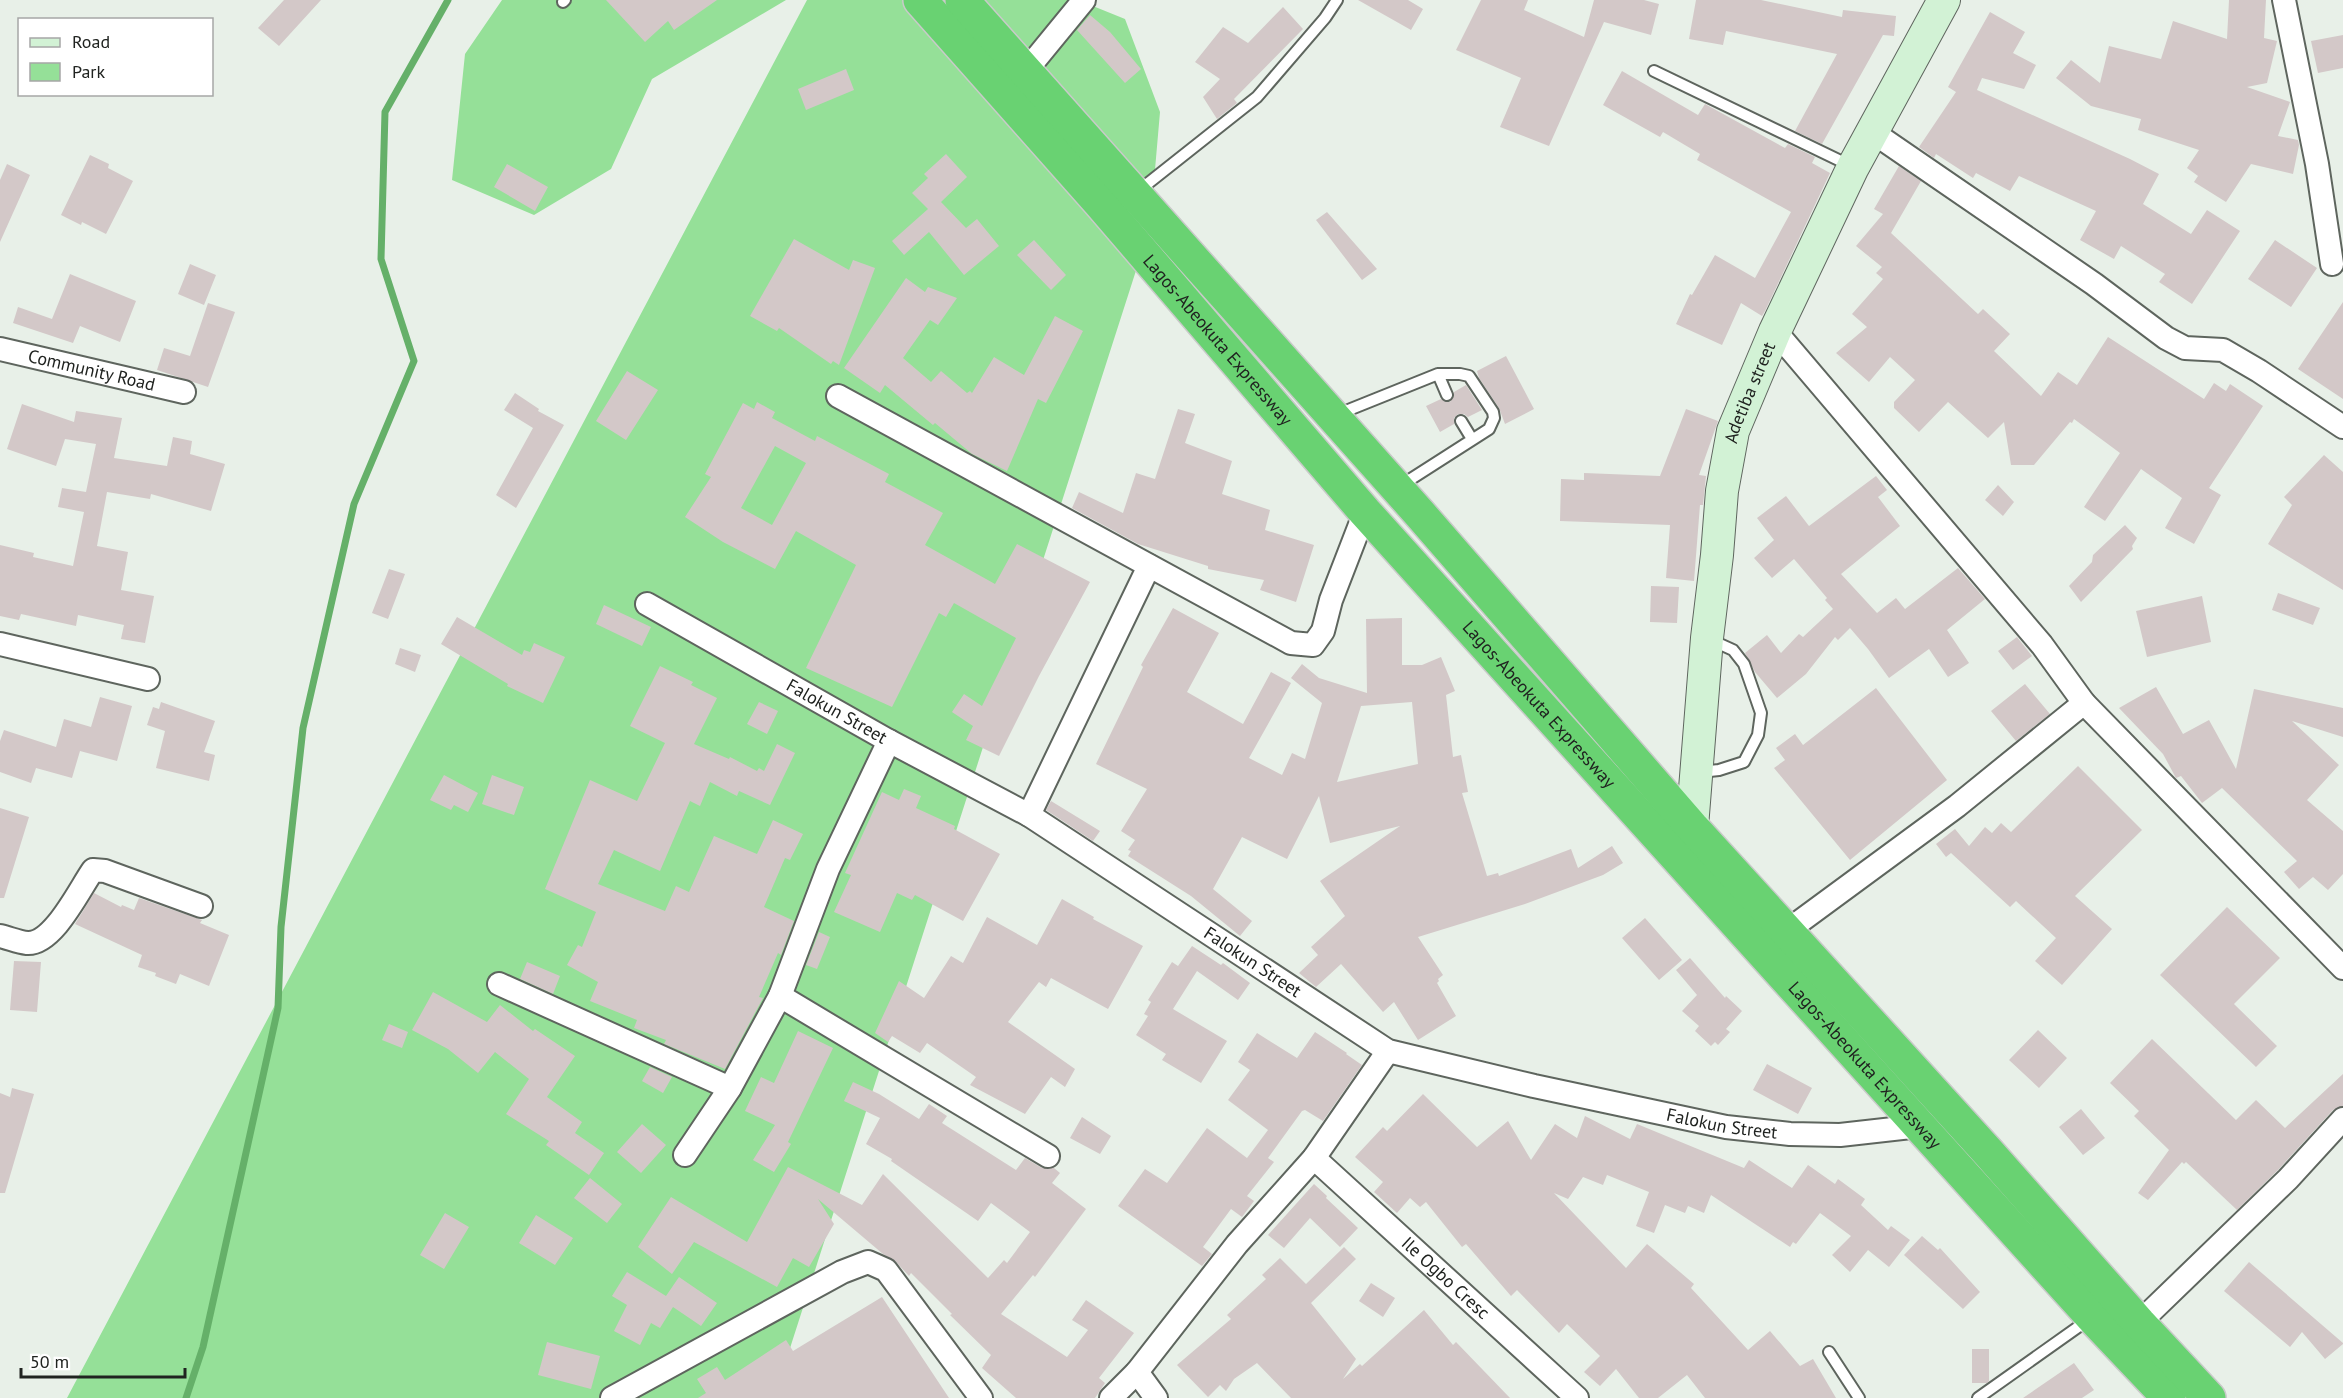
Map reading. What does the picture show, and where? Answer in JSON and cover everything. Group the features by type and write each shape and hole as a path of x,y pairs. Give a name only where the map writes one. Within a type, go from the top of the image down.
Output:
{"highway":[{"name":"Lagos-Abeokuta Expressway","path":"920,0 1100,203 1365,512 2092,1317 2169,1398"},
{"name":"Lagos-Abeokuta Expressway","path":"962,0 1397,488 1692,827 2209,1398"}],"street":[{"path":"1025,72 1084,0"},
{"name":"Adetiba street","path":"1692,827 1707,638 1718,555 1722,491 1733,431 1775,331 1853,167 1944,0"},
{"path":"2284,0 2317,164 2331,264"},
{"path":"1871,131 2084,278 2166,338 2185,348 2223,350 2343,427"},
{"path":"1775,331 2042,645 2084,704 2343,968"},
{"name":"Community Road","path":"0,349 184,392"},
{"path":"838,396 1292,643 1313,645 1323,631 1331,600 1365,512"},
{"path":"1029,815 1149,566"},
{"name":"Falokun Street","path":"647,604 889,741 1006,805 1029,815 1388,1051 1726,1127 1790,1134 1840,1135 1920,1125"},
{"path":"0,644 148,679"},
{"path":"1787,931 1957,806 2084,704"},
{"path":"685,1155 730,1088 780,996 828,869 889,741"},
{"path":"0,936 28,944 43,940 54,929 93,870 105,871 201,906"},
{"path":"499,984 730,1088"},
{"path":"780,996 1048,1156"},
{"path":"1111,1398 1137,1372 1237,1244 1314,1158 1388,1051"},
{"path":"2139,1323 2288,1179 2343,1119"},
{"name":"Ile Ogbo Cresc","path":"1314,1158 1577,1398"},
{"path":"612,1398 842,1272 868,1262 886,1270 981,1398"},
{"path":"1137,1372 1156,1398"}],"lane":[{"path":"1135,194 1257,97 1325,18 1337,0"},
{"path":"1654,71 1853,167"},
{"path":"1333,416 1438,374 1469,376 1493,412 1494,418 1489,429 1397,488"},
{"path":"1438,374 1447,395"},
{"path":"1461,421 1472,439"},
{"path":"1697,772 1719,770 1744,762 1758,735 1761,712 1744,664 1733,650 1707,638"},
{"path":"1978,1398 2092,1317"},
{"path":"1829,1352 1859,1398"}],"green space":[{"path":"502,0 786,0 652,79 611,169 534,215 452,180 465,54"},
{"path":"807,0 1078,0 1125,19 1160,112 1150,227 774,1398 67,1398"}],"building":[{"path":"284,0 321,0 279,46 258,28"},
{"path":"606,0 717,0 674,30 668,21 645,42"},
{"path":"1358,0 1408,0 1423,9 1411,30"},
{"path":"1481,0 1528,0 1524,10 1584,37 1594,0 1644,0 1659,4 1651,35 1604,22 1549,146 1500,127 1521,78 1456,50"},
{"path":"1696,0 1761,0 1842,17 1843,10 1896,16 1894,36 1883,35 1822,144 1795,131 1837,54 1726,31 1723,45 1689,39"},
{"path":"2229,0 2266,0 2264,38 2277,41 2267,83 2247,87 2290,102 2278,136 2298,140 2299,145 2293,174 2251,164 2226,202 2194,182 2198,176 2187,168 2199,150 2138,130 2141,119 2091,106 2056,78 2071,60 2100,83 2109,46 2161,59 2173,21 2227,39"},
{"path":"1283,7 1303,29 1234,99 1237,103 1217,119 1203,97 1220,79 1195,62 1223,27 1248,43"},
{"path":"1990,12 2025,32 2013,53 2036,65 2024,89 1982,78 1977,90 2159,174 2143,204 2191,234 2207,210 2240,231 2192,304 2159,282 2165,274 2121,246 2114,259 2080,240 2096,211 2019,176 2010,191 1976,173 1973,178 1936,154 1934,158 1919,147 1956,92 1948,87"},
{"path":"1090,15 1110,32 1141,69 1125,83 1077,30"},
{"path":"2343,35 2343,68 2318,73 2311,41"},
{"path":"846,69 854,90 806,110 798,89"},
{"path":"1622,71 1698,115 1705,104 1785,148 1788,144 1815,157 1812,163 1830,173 1762,316 1741,303 1722,345 1676,324 1690,294 1692,295 1715,255 1755,278 1791,212 1697,160 1700,154 1663,132 1660,137 1603,105"},
{"path":"946,154 967,177 941,202 966,228 977,219 999,246 964,275 929,232 904,255 892,241 928,209 912,193 928,178 924,174"},
{"path":"90,155 109,164 108,168 133,181 106,234 61,215"},
{"path":"7,164 30,175 0,242 0,180"},
{"path":"507,164 548,187 535,211 494,187"},
{"path":"1899,166 1921,181 1891,233 1978,314 1983,309 2010,334 1994,351 2041,396 2058,372 2077,385 2108,337 2204,399 2214,383 2226,391 2230,384 2263,406 2209,488 2221,495 2194,544 2165,528 2182,498 2141,469 2105,521 2084,507 2120,453 2074,419 2034,465 2011,465 2004,422 1988,438 1948,402 1919,432 1894,408 1894,402 1915,380 1890,357 1869,382 1836,353 1867,327 1852,314 1883,279 1876,273 1882,267 1856,246 1883,214 1874,209"},
{"path":"1327,212 1377,269 1362,280 1316,220"},
{"path":"794,239 849,270 853,260 875,268 839,365 833,361 831,364 779,328 777,331 750,316"},
{"path":"1034,240 1066,275 1051,290 1017,255"},
{"path":"2275,240 2317,268 2291,307 2248,279"},
{"path":"190,264 216,275 204,305 178,294"},
{"path":"70,274 136,301 120,342 80,326 73,343 13,323 18,307 52,319"},
{"path":"906,278 925,292 928,287 957,298 938,325 930,320 903,358 931,382 941,371 967,393 970,391 972,393 994,357 1024,375 1055,316 1083,331 1046,403 1038,399 1007,471 972,454 885,385 880,393 844,368"},
{"path":"2343,302 2343,399 2298,369"},
{"path":"208,303 235,312 208,387 157,370 164,348 190,356"},
{"path":"1506,356 1534,409 1505,424 1499,408 1479,378 1477,371"},
{"path":"627,371 658,390 626,440 596,421"},
{"path":"1466,385 1482,410 1468,417 1458,414 1454,418 1454,424 1440,432 1426,406 1441,399 1450,402 1454,392"},
{"path":"515,393 539,409 538,411 564,425 516,508 496,495 533,428 504,410"},
{"path":"757,402 775,412 772,418 815,441 817,436 889,474 885,482 943,513 925,545 995,584 1017,544 1090,582 999,756 966,740 973,726 952,712 964,694 982,706 1016,638 954,603 946,617 939,613 892,707 806,668 856,565 796,531 775,569 723,542 685,517 711,477 705,474 743,403 754,409","holes":["775,446 806,463 772,525 741,508"]},
{"path":"22,404 74,422 76,411 122,418 114,458 167,466 173,437 192,441 190,454 225,464 211,511 151,494 150,499 107,492 97,546 128,552 121,590 154,596 145,643 121,639 124,625 78,615 76,626 21,614 19,620 0,616 0,545 34,553 33,557 73,566 84,512 58,507 62,488 86,492 96,444 65,439 56,466 7,449"},
{"path":"1178,409 1195,414 1185,443 1232,461 1222,494 1270,510 1265,530 1314,545 1296,602 1260,590 1264,580 1208,569 1208,566 1138,544 1072,508 1079,492 1123,513 1136,473 1155,479"},
{"path":"1686,409 1718,421 1699,475 1706,476 1703,505 1700,505 1694,581 1666,578 1670,525 1560,521 1561,479 1584,480 1584,473 1660,476"},
{"path":"2324,455 2343,472 2343,590 2268,544 2292,505 2284,497"},
{"path":"1876,476 1887,490 1878,497 1900,526 1841,574 1877,613 1896,598 1905,609 1958,568 1985,599 1947,630 1969,663 1948,677 1929,649 1889,678 1850,628 1838,640 1835,637 1806,674 1777,698 1755,672 1745,653 1767,635 1781,653 1799,634 1803,637 1833,609 1825,600 1827,598 1794,559 1772,578 1754,558 1774,540 1757,518 1786,496 1809,526"},
{"path":"1998,485 2014,502 2003,516 1985,500"},
{"path":"2125,525 2137,538 2132,546 2133,549 2081,602 2069,586 2092,562 2093,555"},
{"path":"389,569 405,574 388,619 372,613"},
{"path":"1651,586 1679,587 1677,623 1650,622"},
{"path":"2278,593 2320,608 2313,625 2272,610"},
{"path":"2202,596 2211,642 2147,657 2136,611"},
{"path":"604,605 651,627 642,646 596,624"},
{"path":"1173,608 1219,633 1187,692 1243,724 1271,672 1291,683 1249,758 1282,775 1292,753 1305,759 1322,703 1291,678 1302,664 1319,678 1367,693 1366,619 1402,618 1402,665 1422,665 1441,657 1455,691 1446,695 1453,757 1461,755 1468,792 1462,793 1487,876 1498,873 1499,876 1571,849 1578,868 1612,846 1623,863 1603,875 1525,904 1418,937 1443,975 1437,983 1456,1016 1418,1040 1394,1002 1383,1012 1341,964 1316,987 1299,973 1318,955 1311,947 1345,916 1320,881 1400,826 1330,843 1319,796 1287,859 1242,837 1213,889 1252,921 1240,936 1191,896 1128,856 1131,851 1128,850 1135,840 1121,831 1147,789 1096,764 1143,667 1141,665","holes":["1412,702 1418,764 1337,782 1361,706"]},
{"path":"457,617 522,655 524,650 530,652 534,643 565,657 543,703 507,686 508,684 441,644"},
{"path":"2017,637 2032,656 2013,670 1998,651"},
{"path":"400,648 421,655 415,672 395,664"},
{"path":"660,666 693,682 691,685 717,698 694,744 729,759 730,757 757,771 759,768 764,771 777,744 795,753 770,805 739,791 737,796 710,782 700,806 690,801 660,871 614,850 598,884 665,911 676,886 689,892 714,836 757,854 773,820 803,834 790,860 785,858 764,907 794,921 781,955 778,953 759,997 763,998 725,1069 664,1044 666,1040 634,1028 637,1020 590,1001 598,982 567,965 578,945 582,947 596,912 545,889 590,780 637,801 665,743 630,726"},
{"path":"2025,684 2050,714 2016,741 1991,711"},
{"path":"2156,687 2183,734 2209,720 2236,769 2254,689 2343,708 2343,737 2292,721 2339,765 2307,800 2343,831 2343,874 2328,890 2313,877 2299,889 2284,872 2297,861 2222,788 2202,803 2181,776 2176,778 2163,754 2119,708"},
{"path":"1876,688 1947,780 1850,860 1774,768 1785,760 1776,748 1795,734 1803,745"},
{"path":"100,697 132,706 117,761 80,751 72,778 36,768 31,783 0,772 0,741 4,730 56,747 64,719 91,727"},
{"path":"161,702 215,721 204,752 215,755 209,781 156,768 165,731 147,725 153,707 159,709"},
{"path":"759,702 778,711 767,734 747,724"},
{"path":"2078,766 2142,830 2075,896 2112,929 2062,985 2035,961 2056,938 2016,901 2010,907 1951,853 1946,857 1936,844 1955,829 1969,846 1985,827 1992,833 2001,823 2011,832"},
{"path":"444,775 478,793 468,812 454,805 451,810 430,800"},
{"path":"492,775 524,787 514,815 482,804"},
{"path":"904,789 921,796 916,808 955,826 954,829 1000,854 963,921 915,895 912,900 897,893 880,932 834,912 851,875 845,873 882,792 899,800"},
{"path":"1051,801 1100,831 1093,841 1046,810"},
{"path":"0,808 29,817 4,898 0,898"},
{"path":"94,893 121,907 122,905 134,910 139,898 202,920 200,923 229,935 209,986 180,974 176,984 155,976 156,973 138,967 142,955 75,924"},
{"path":"1062,899 1143,946 1108,1009 1051,978 1046,987 1039,982 1008,1022 1075,1069 1065,1087 1051,1077 1025,1114 970,1085 976,1077 927,1043 920,1053 892,1036 888,1042 875,1033 899,981 924,998 951,956 963,963 987,917 1037,945"},
{"path":"2227,907 2280,958 2234,1004 2277,1046 2256,1067 2160,975"},
{"path":"1645,918 1682,960 1659,980 1622,938"},
{"path":"819,932 830,937 817,969 806,965"},
{"path":"1192,946 1221,965 1223,963 1250,983 1238,1000 1197,971 1173,1009 1227,1041 1201,1083 1162,1060 1166,1054 1136,1035 1148,1016 1144,1014 1151,1002 1148,1000 1172,962 1178,966"},
{"path":"1690,958 1725,998 1726,996 1742,1011 1726,1029 1730,1032 1718,1045 1715,1042 1711,1046 1695,1031 1699,1026 1682,1011 1697,995 1676,970"},
{"path":"14,961 41,962 37,1012 10,1010"},
{"path":"527,962 560,976 553,994 520,979"},
{"path":"433,992 487,1022 500,1005 533,1031 535,1029 575,1056 547,1097 582,1122 575,1133 604,1153 589,1175 546,1145 549,1141 506,1114 529,1079 495,1052 478,1073 448,1049 412,1030"},
{"path":"389,1024 408,1032 402,1048 382,1040"},
{"path":"2038,1030 2067,1058 2039,1088 2009,1060"},
{"path":"798,1031 833,1048 788,1142 791,1144 774,1172 753,1160 775,1125 745,1111 761,1077 774,1083"},
{"path":"1315,1032 1362,1065 1323,1121 1305,1110 1302,1111 1268,1158 1274,1162 1247,1196 1254,1201 1242,1217 1231,1209 1203,1247 1212,1254 1202,1266 1118,1206 1145,1169 1167,1183 1207,1128 1247,1158 1268,1130 1228,1100 1250,1070 1238,1062 1257,1033 1297,1058"},
{"path":"2152,1039 2236,1120 2256,1100 2285,1128 2343,1074 2343,1106 2333,1110 2278,1170 2237,1210 2186,1162 2184,1164 2182,1162 2148,1200 2138,1193 2169,1150 2134,1116 2139,1111 2110,1083"},
{"path":"1767,1064 1812,1088 1798,1114 1753,1090"},
{"path":"650,1067 672,1077 663,1093 642,1081"},
{"path":"853,1082 879,1094 919,1119 929,1104 947,1116 942,1123 1016,1170 1025,1158 1042,1168 1054,1168 1060,1173 1052,1183 1086,1209 1035,1277 1033,1275 1001,1314 1067,1357 1088,1330 1072,1320 1086,1300 1134,1333 1099,1378 1105,1383 1095,1398 1016,1398 982,1368 991,1355 950,1315 952,1314 911,1273 909,1276 896,1262 883,1254 818,1199 834,1224 809,1267 793,1258 777,1287 694,1242 672,1274 638,1247 671,1197 747,1242 788,1167 862,1205 883,1174 988,1278 1004,1260 1007,1263 1030,1232 991,1203 978,1221 891,1161 892,1159 866,1144 880,1118 844,1101"},
{"path":"12,1088 34,1094 5,1193 0,1193 0,1093 10,1097"},
{"path":"1423,1094 1477,1147 1508,1121 1531,1160 1555,1124 1577,1138 1585,1116 1630,1139 1637,1124 1744,1168 1749,1160 1792,1188 1808,1165 1835,1184 1838,1179 1865,1199 1861,1205 1888,1230 1891,1226 1910,1240 1889,1267 1868,1250 1850,1272 1832,1255 1851,1236 1820,1213 1796,1244 1793,1242 1790,1247 1711,1195 1704,1213 1688,1206 1685,1213 1665,1205 1654,1233 1636,1226 1649,1192 1607,1175 1603,1185 1583,1177 1568,1199 1554,1193 1626,1268 1647,1244 1694,1284 1691,1288 1748,1350 1770,1331 1800,1366 1813,1359 1836,1398 1705,1398 1687,1375 1658,1398 1639,1398 1616,1369 1600,1386 1584,1372 1600,1356 1567,1324 1559,1333 1517,1290 1511,1296 1466,1244 1462,1247 1426,1202 1420,1207 1410,1198 1397,1213 1374,1192 1383,1182 1355,1157 1383,1127 1387,1131"},
{"path":"2081,1109 2105,1138 2083,1155 2059,1127"},
{"path":"1082,1117 1111,1136 1100,1154 1070,1138"},
{"path":"642,1124 666,1145 641,1173 617,1152"},
{"path":"590,1178 622,1204 607,1223 574,1198"},
{"path":"1314,1184 1358,1228 1340,1247 1310,1218 1284,1248 1268,1235"},
{"path":"445,1213 469,1227 444,1269 420,1255"},
{"path":"536,1215 573,1238 555,1265 519,1243"},
{"path":"1922,1236 1938,1250 1940,1248 1980,1292 1963,1309 1904,1255"},
{"path":"1344,1247 1356,1259 1311,1303 1356,1359 1343,1379 1360,1364 1362,1366 1424,1310 1453,1345 1456,1342 1510,1398 1291,1398 1257,1363 1234,1379 1226,1391 1220,1385 1208,1397 1177,1365 1231,1319 1227,1315 1266,1279 1262,1275 1280,1258 1306,1284"},
{"path":"2249,1262 2343,1344 2325,1359 2302,1332 2290,1347 2224,1291"},
{"path":"627,1272 666,1296 679,1277 717,1303 701,1326 673,1307 660,1328 651,1323 640,1345 614,1331 627,1305 612,1296"},
{"path":"1371,1283 1395,1298 1383,1317 1359,1301"},
{"path":"882,1297 949,1398 698,1398 706,1393 697,1379 717,1367 725,1380 786,1340 793,1351"},
{"path":"547,1342 600,1356 591,1389 538,1375"},
{"path":"1972,1349 1989,1349 1989,1381 1987,1383 1972,1383"},
{"path":"2074,1363 2094,1390 2082,1398 2023,1398"}],"waterway":[{"path":"186,1398 203,1347 278,1008 281,927 303,728 354,504 414,361 381,259 385,112 448,0"}]}
